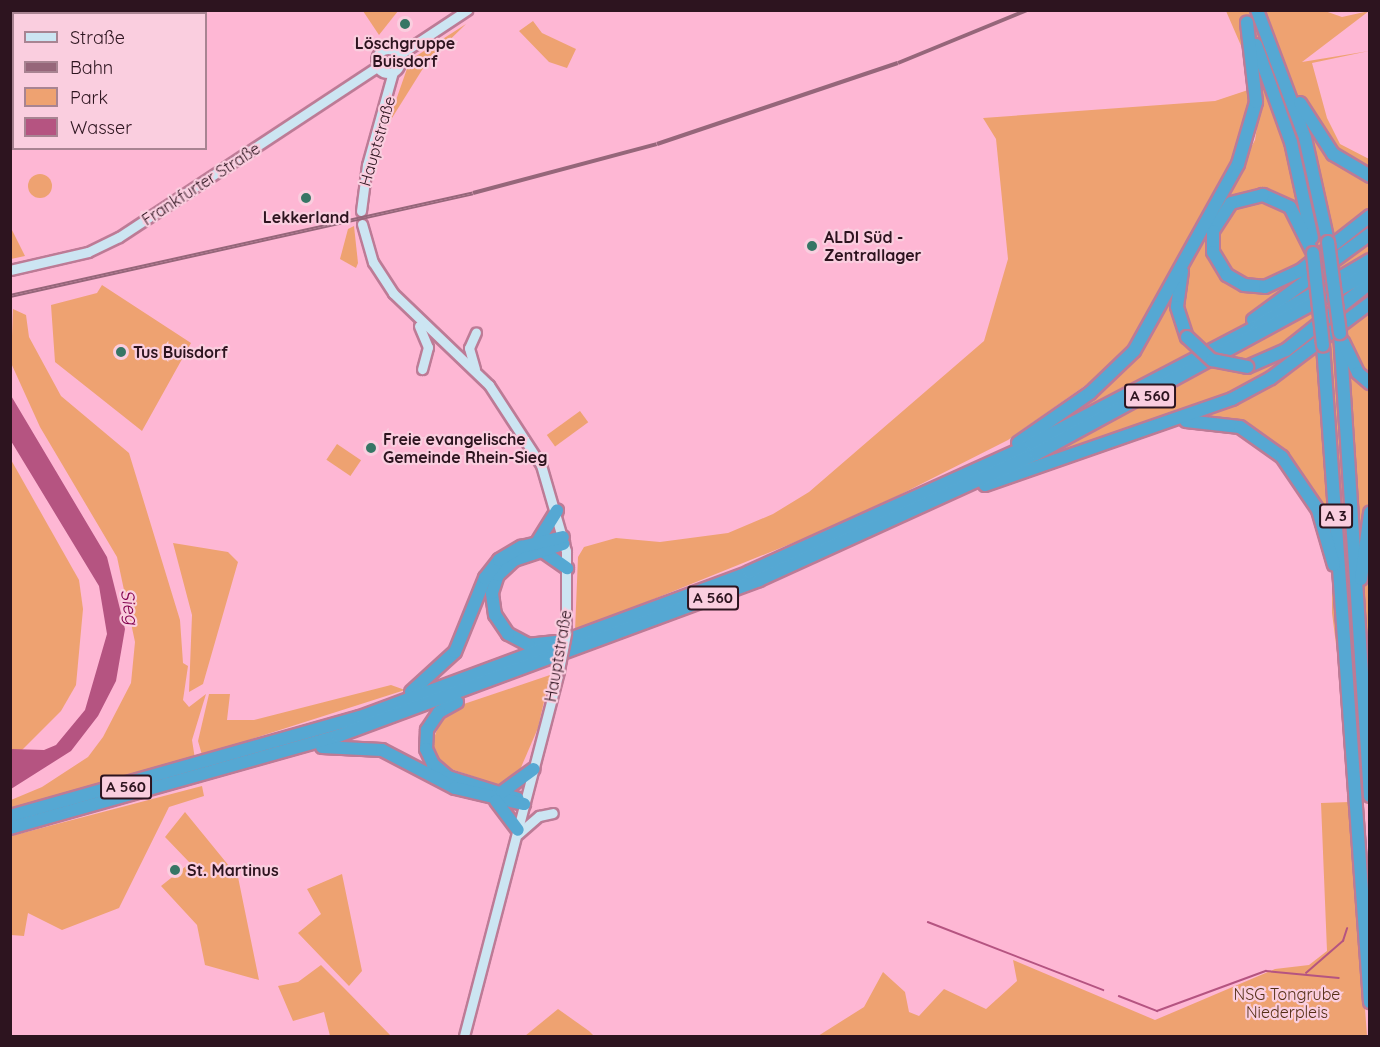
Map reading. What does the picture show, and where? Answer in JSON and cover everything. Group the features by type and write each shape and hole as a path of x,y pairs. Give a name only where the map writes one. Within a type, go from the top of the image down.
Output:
{"highway":[{"path":"976,469 1042,427 1125,362 1242,154 1261,71 1241,10"},
{"name":"A 3","path":"1257,10 1287,81 1323,203 1340,333 1370,796"},
{"name":"A 3","path":"1261,71 1273,86 1302,183 1313,253 1323,345 1370,1002"},
{"path":"1287,81 1325,145 1370,176"},
{"path":"1313,253 1290,207 1263,195 1231,203 1213,231 1213,252 1227,275 1244,285 1265,287 1300,271 1370,216"},
{"path":"1186,363 1370,234"},
{"path":"1190,247 1177,298 1187,337 1212,360 1247,366 1286,350 1370,283"},
{"name":"A 560","path":"10,816 360,717 589,635 834,535 976,469 1186,363 1370,260"},
{"name":"A 560","path":"10,828 297,749 498,681 748,584 924,506 1156,393 1370,273"},
{"path":"924,506 1164,425 1252,390 1370,303"},
{"path":"1340,333 1352,363 1370,382"},
{"path":"1164,425 1225,422 1282,457 1318,510 1342,603"},
{"path":"557,511 539,546 514,561 498,575 492,604 500,626 529,645 589,635"},
{"path":"1357,604 1370,513"},
{"path":"360,717 424,686 441,671 464,635 490,569 509,552 564,540"},
{"path":"539,546 567,568"},
{"path":"498,681 439,712 427,730 426,749 448,777 498,796 518,833"},
{"path":"297,749 367,746 407,760 444,783 524,804"},
{"path":"498,796 534,769"}],"main road":[{"path":"399,55 467,10"},
{"name":"Frankfurter Straße","path":"10,270 88,252 119,237 377,67 383,49 399,55"},
{"name":"Hauptstraße","path":"361,211 366,165 399,55"},
{"path":"377,67 393,72"},
{"name":"Hauptstraße","path":"362,224 373,262 417,321 476,372 511,412 541,465 557,511 564,540 567,568 566,634 559,670 464,1036"},
{"path":"417,321 428,347 422,369"},
{"path":"476,332 469,348 476,372"},
{"path":"518,833 539,816 553,813"}],"green space":[{"path":"11,10 56,12 12,12 11,121"},
{"path":"363,11 398,11 379,35"},
{"path":"1226,11 1325,11 1342,17 1369,11 1302,62 1369,51 1312,63 1327,118 1340,144 1369,159 1369,778 1353,777 1332,613 1332,543 1304,479 1243,425 1217,416 1198,417 1058,455 1051,428 1098,393 1145,342 1255,140 1262,94"},
{"path":"533,21 542,33 576,49 567,68 549,62 519,31"},
{"path":"466,24 427,62 387,126 410,60"},
{"path":"1251,89 1249,117 1236,153 1123,359 1008,440 852,519 575,631 578,557 584,547 616,538 660,542 728,533 773,514 809,492 984,341 1008,259 996,139 983,118 1215,101"},
{"path":"40,174 45,175 51,181 51,191 45,197 40,198 35,197 29,191 28,186 29,181 35,175"},
{"path":"10,226 25,256 10,259"},
{"path":"354,226 358,263 356,268 340,259 348,229"},
{"name":"Tus Buisdorf","path":"102,285 191,343 142,431 55,362 51,305 97,293"},
{"path":"13,309 26,315 29,337 61,396 129,453 180,620 183,663 188,666 183,700 189,707 206,694 192,740 195,759 11,810 11,800 42,787 88,757 103,737 131,683 135,642 117,557 40,427 11,363"},
{"path":"580,411 588,422 555,446 547,435"},
{"path":"337,444 361,460 350,476 326,460"},
{"path":"10,458 79,580 83,609 76,685 61,711 20,752 10,749"},
{"path":"173,543 228,552 238,562 203,684 189,692 192,615"},
{"path":"550,675 538,728 516,779 502,786 448,768 435,758 431,746 438,727 452,708"},
{"path":"391,685 405,690 202,755 198,741 209,694 230,694 227,720 254,720"},
{"path":"202,786 204,796 169,807 119,908 62,930 28,913 24,936 11,935 11,836"},
{"name":"NSG Tongrube Niederpleis","path":"1350,802 1367,1036 818,1036 864,1007 883,972 905,992 909,1012 919,1016 944,989 986,1009 1017,981 1013,960 1155,1020 1275,969 1309,965 1327,951 1321,803"},
{"path":"185,812 238,877 259,980 205,965 197,925 161,886 190,863 165,837"},
{"path":"342,874 362,971 349,986 298,933 321,914 307,889"},
{"path":"321,965 391,1036 330,1036 324,1012 293,1021 278,986 298,982"},
{"path":"558,1009 589,1031 594,1036 525,1036"}],"water":[{"path":"10,394 107,557 125,629 116,681 98,716 71,751 11,789 11,749 44,750 56,745 85,710 107,634 99,586 11,441"}],"waterway":[{"path":"928,922 1103,990"},
{"path":"1306,973 1343,941 1347,929"},
{"path":"1119,996 1157,1011 1266,971 1339,978"}],"railway":[{"path":"10,296 473,193 657,144 898,63 1027,10"}],"place":[{"name":"Löschgruppe Buisdorf","path":"405,24"},
{"name":"Lekkerland","path":"306,198"},
{"name":"ALDI Süd - Zentrallager","path":"812,246"},
{"name":"Tus Buisdorf","path":"121,352"},
{"name":"Freie evangelische Gemeinde Rhein-Sieg","path":"371,448"},
{"name":"St. Martinus","path":"175,870"}],"water label":[{"name":"Sieg","path":"129,607"}]}
